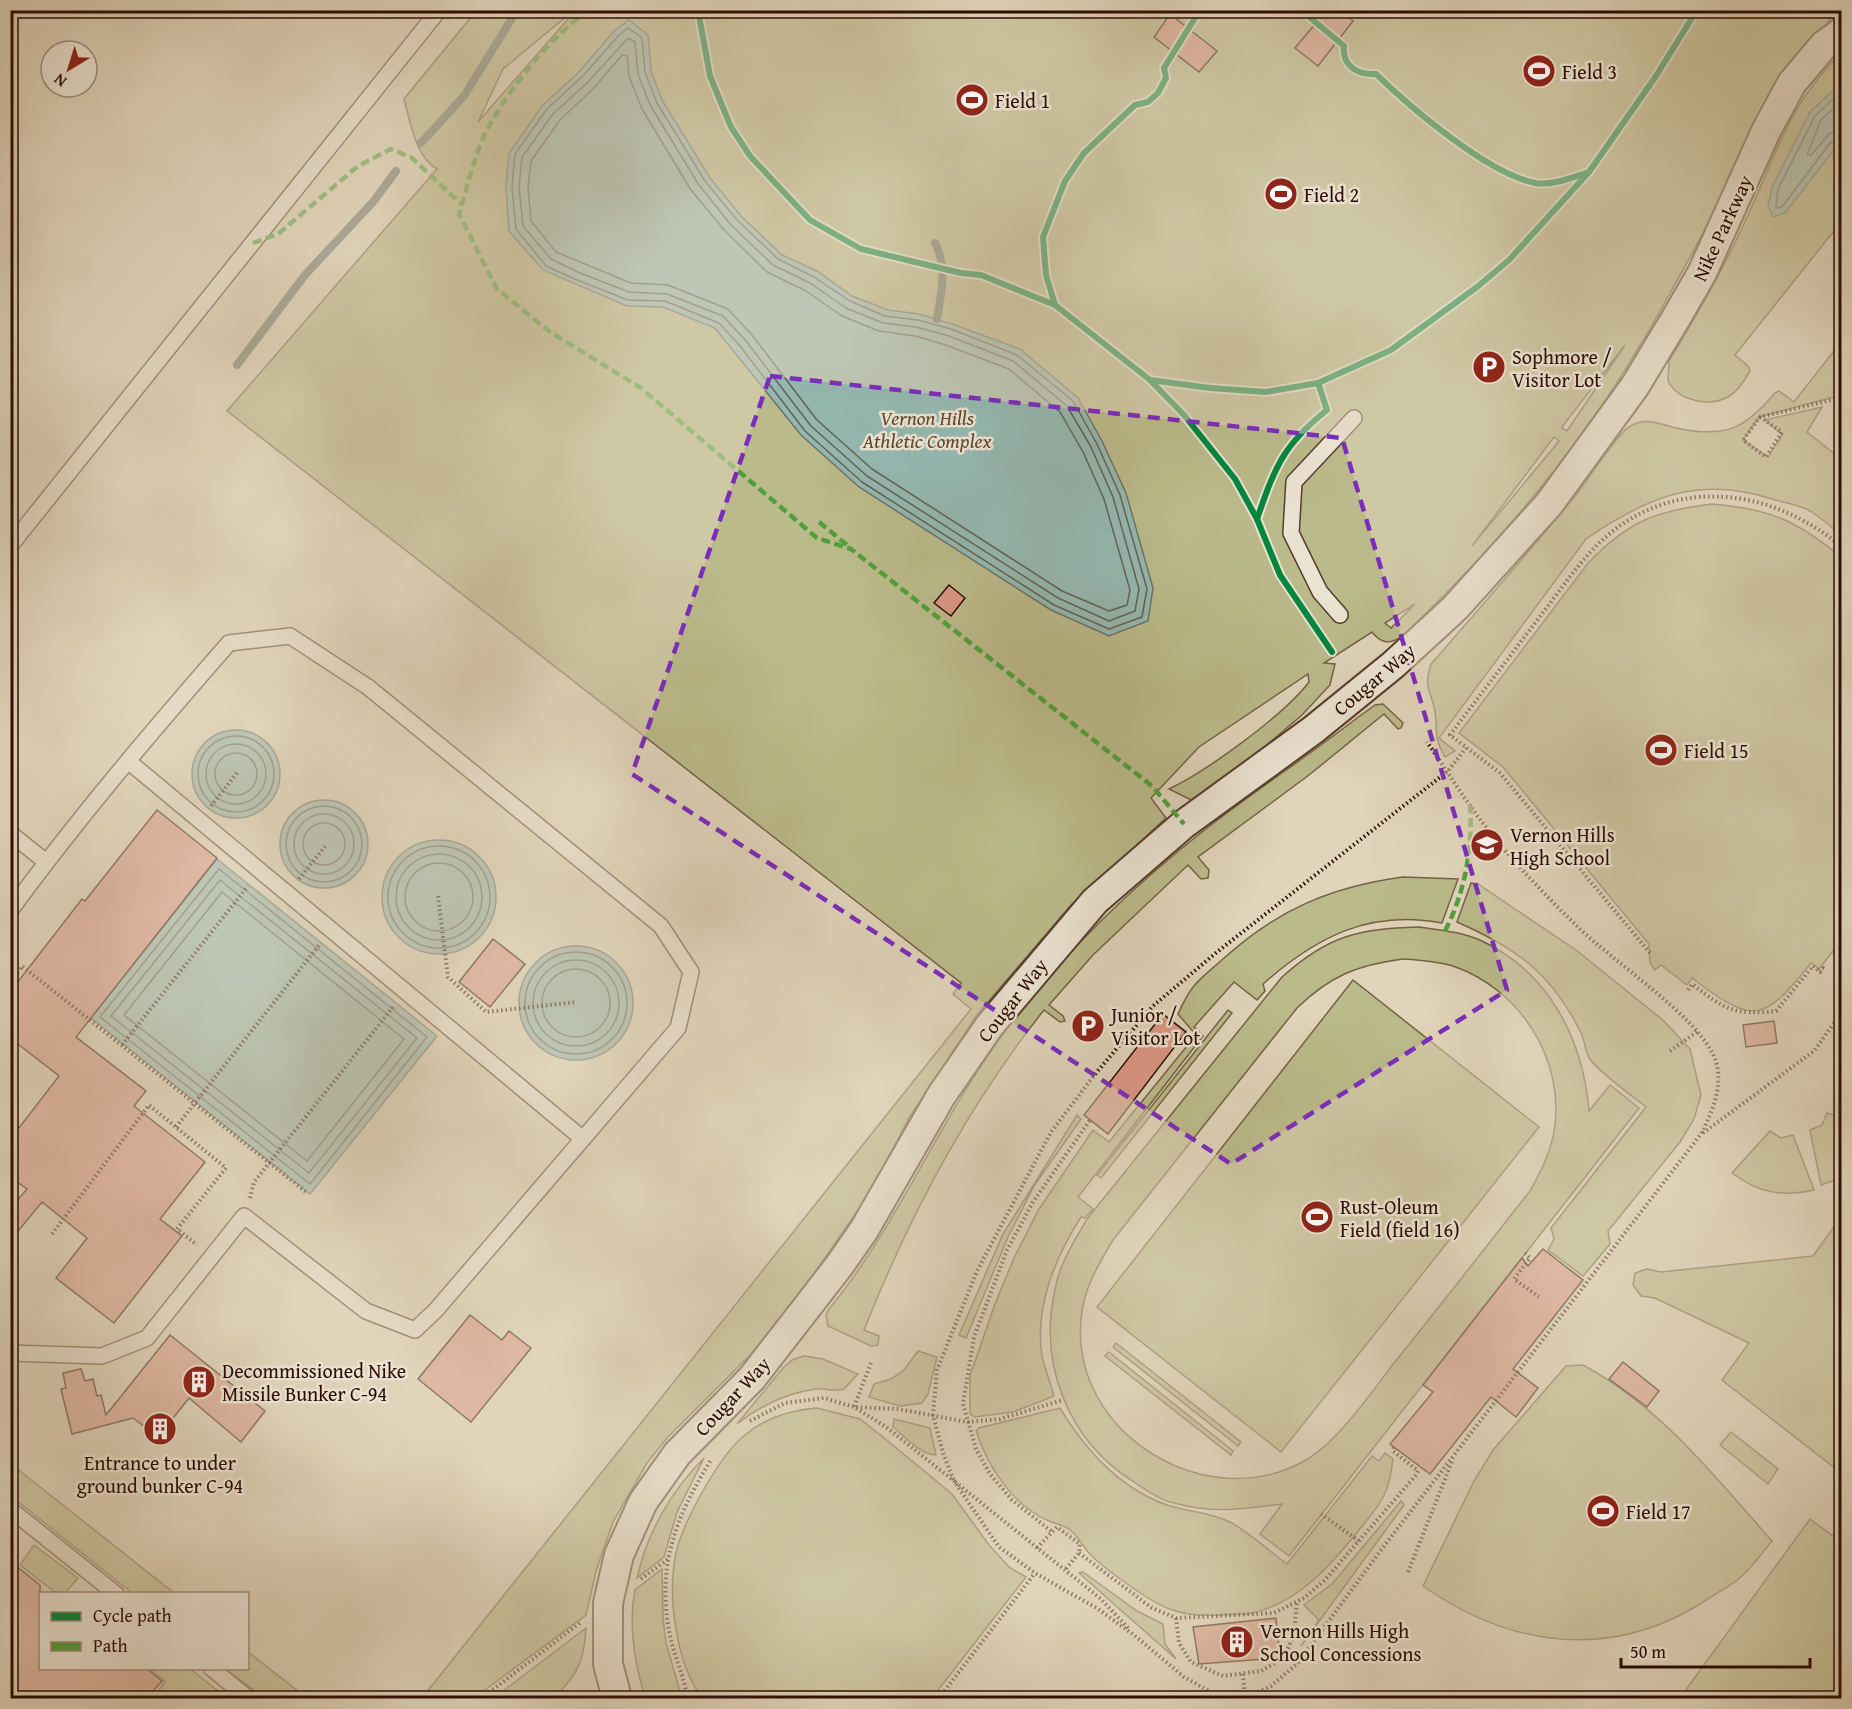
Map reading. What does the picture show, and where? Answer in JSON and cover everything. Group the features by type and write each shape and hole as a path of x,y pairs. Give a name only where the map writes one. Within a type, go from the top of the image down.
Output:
{"street":[{"name":"Nike Parkway","path":"1606,428 1635,386 1702,273 1766,131 1792,83 1824,45 1842,32"},
{"name":"Cougar Way","path":"617,1698 608,1664 608,1603 619,1555 643,1502 677,1454 752,1378 839,1266 864,1230 941,1096 990,1025 1041,961 1095,901 1152,850 1313,730 1393,665 1455,608 1550,504 1606,428"}],"lane":[{"path":"10,546 439,10"},
{"path":"1340,615 1320,592 1291,533 1294,482 1354,418"},
{"path":"10,911 46,862 128,761 229,643 290,636 368,687 662,926 691,972 678,1028 435,1310 415,1330 366,1311 244,1216 147,1338 102,1356 10,1353"},
{"path":"128,761 583,1139"},
{"path":"10,833 46,862"},
{"path":"10,1509 115,1592"},
{"path":"213,1670 248,1698"}],"path":[{"path":"1760,417 1782,432 1766,457 1743,440 1760,417 1835,399"},
{"path":"1650,953 1500,773 1450,735 1584,559 1626,522 1650,510 1698,497 1747,498 1765,502 1799,517 1842,548"},
{"path":"1427,742 1448,771 1489,831 1529,877 1581,930 1698,1031 1714,1058 1718,1085 1714,1109 1701,1134 1297,1664 1271,1686 1245,1698 1211,1692 1184,1677 1134,1635 1098,1609 1035,1573 999,1547 954,1481 943,1453 933,1415 937,1370 977,1271 1051,1132 1096,1073 1153,1006 1448,771 1466,748"},
{"path":"200,821 237,773"},
{"path":"288,894 327,844"},
{"path":"122,1045 260,871"},
{"path":"438,896 448,977 486,1012 577,1002"},
{"path":"176,1127 331,930"},
{"path":"10,984 22,966 306,1192"},
{"path":"1688,990 1692,984 1720,1005 1744,1014 1776,1011 1813,966 1820,972 1823,968 1826,970"},
{"path":"244,1216 254,1182 407,993"},
{"path":"1701,1134 1814,1051 1842,1012"},
{"path":"1670,1050 1698,1031"},
{"path":"52,1234 149,1105 226,1168 177,1229 212,1257"},
{"path":"1051,1531 1012,1500 990,1474 976,1449 963,1404 966,1373 974,1337 1007,1250 1033,1202 1090,1120"},
{"path":"1526,1253 1530,1257 1514,1279 1539,1297"},
{"path":"854,1407 871,1363"},
{"path":"746,1424 785,1403 824,1398 854,1407 898,1409 967,1422 1000,1419 1063,1400"},
{"path":"854,1407 886,1427 1101,1599 1134,1635"},
{"path":"1079,1553 1152,1608 1176,1618 1274,1613 1297,1602 1325,1580 1404,1491 1418,1471 1393,1451 1394,1447"},
{"path":"688,1698 675,1660 665,1609 668,1560 676,1524 714,1455"},
{"path":"1408,1572 1455,1455"},
{"path":"1322,1514 1359,1541"},
{"path":"1037,1548 1057,1527 1071,1535 1080,1544 1079,1553 1065,1570"},
{"path":"482,1698 668,1560"},
{"path":"939,1698 1035,1573"},
{"path":"1176,1618 1179,1643 1191,1662 1223,1676 1243,1674 1261,1671 1284,1658 1294,1634 1297,1602"},
{"path":"1243,1674 1245,1698"}],"highlighted area":[{"path":"770,376 1342,438 1507,990 1231,1164 632,774"}],"green space":[{"name":"Vernon Hills Athletic Complex","path":"476,11 573,11 503,69 478,122 575,11 1835,11 1728,187 1636,352 1602,406 1563,459 1476,561 1406,633 1388,642 1380,640 1372,632 1324,663 1335,664 1330,685 1302,715 1261,750 1191,800 1169,789 1223,756 1264,726 1309,682 1308,674 1199,747 1151,798 1166,818 1071,905 977,1015 909,1118 870,1193 808,1282 751,1354 667,1438 647,1463 613,1522 596,1571 586,1615 474,1698 422,1698 971,1009 953,994 961,983 227,411 437,169 424,157 419,148 404,99","holes":["1625,345 1567,431 1562,428 1562,427","1554,437 1559,441 1472,546","1415,604 1391,628 1385,623"]},
{"path":"1841,53 1841,222 1735,355 1748,366 1750,371 1738,389 1728,397 1712,402 1686,397 1673,388 1668,381 1669,361 1727,259 1795,113 1807,93"},
{"path":"1841,342 1841,386 1834,397 1759,417 1743,440 1768,457 1782,435 1765,420 1822,407 1807,432 1841,459 1841,535 1812,512 1803,508 1746,492 1721,489 1674,494 1652,502 1609,524 1586,539 1439,738 1455,751 1445,757 1437,739 1435,711 1428,684 1431,664 1561,513 1624,431 1642,422 1655,422 1681,429 1711,432 1735,427 1755,414 1779,391 1794,402"},
{"name":"Field 15","path":"1712,504 1750,509 1781,518 1810,534 1841,557 1841,946 1838,945 1819,969 1811,963 1781,997 1769,1007 1757,1011 1744,1010 1730,1004 1692,978 1687,985 1661,965 1655,970 1650,963 1649,944 1503,767 1459,733 1589,562 1603,548 1630,527 1644,520 1674,510"},
{"path":"1383,704 1403,723 1401,728 1398,729 1384,714 1309,775 1198,857 1209,870 1208,878 1201,879 1188,865 1093,955 1049,1005 1063,1016 1065,1021 1060,1022 1044,1010 965,1123 921,1203 864,1330 879,1336 878,1345 871,1346 828,1326 826,1315 829,1309 877,1241 984,1060 1053,972 1127,896 1180,850 1375,705"},
{"path":"1403,877 1458,879 1442,923 1391,920 1345,931 1324,940 1283,967 1263,984 1265,991 1257,1000 1234,982 1194,1027 1203,1036 1078,1197 1093,1209 1085,1218 1081,1217 1063,1248 1049,1283 1041,1319 1042,1356 1054,1396 1013,1412 975,1417 970,1414 970,1376 1014,1258 1039,1209 1093,1130 1109,1142 1196,1035 1178,1014 1187,995 1201,978 1243,942 1284,914 1328,894 1377,881"},
{"path":"1471,883 1478,884 1576,950 1664,1021 1690,1049 1701,1095 1694,1119 1680,1142 1608,1231 1610,1244 1583,1276 1548,1250 1554,1239 1551,1228 1646,1107 1594,1064 1588,1056 1582,1036 1570,1012 1545,978 1515,953 1457,922"},
{"path":"1419,927 1459,933 1482,941 1506,955 1527,971 1559,1011 1579,1059 1589,1111 1610,1085 1639,1108 1289,1556 1260,1534 1282,1504 1241,1509 1215,1509 1169,1502 1134,1482 1111,1465 1091,1444 1075,1422 1063,1397 1055,1370 1051,1342 1051,1314 1056,1285 1065,1259 1087,1219 1282,977 1330,943 1361,933","holes":["1403,959 1453,966 1477,977 1499,992 1518,1010 1533,1031 1545,1054 1553,1079 1556,1105 1554,1132 1547,1156 1530,1191 1365,1402 1330,1441 1306,1460 1268,1475 1228,1478 1189,1471 1153,1454 1122,1429 1098,1398 1083,1360 1081,1319 1088,1288 1113,1240 1297,1008 1321,988 1345,974 1372,965"]},
{"name":"Rust-Oleum Field (field 16)","path":"1353,980 1539,1127 1281,1452 1097,1307"},
{"path":"1228,1010 1232,1013 1101,1178 1097,1175"},
{"path":"1827,1113 1841,1117 1841,1178 1821,1185 1810,1130 1822,1125"},
{"path":"1077,1115 1081,1119 1034,1186 1008,1237 966,1338 959,1335 1003,1234"},
{"path":"1770,1131 1781,1138 1793,1135 1814,1190 1791,1193 1771,1192 1751,1185 1732,1173"},
{"path":"1841,1217 1841,1473 1722,1380 1749,1343 1655,1298 1641,1296 1633,1285 1635,1273 1647,1269 1661,1272 1813,1256"},
{"path":"1116,1343 1241,1442 1238,1446 1113,1347"},
{"path":"918,1351 937,1357 928,1394 922,1403 900,1406 869,1397 874,1384 891,1379 904,1370"},
{"path":"1109,1352 1233,1451 1231,1455 1105,1356"},
{"path":"804,1356 823,1359 858,1374 844,1389 816,1389 784,1397 764,1406 737,1424 783,1368 792,1360"},
{"name":"Field 17","path":"1583,1365 1611,1382 1662,1422 1708,1468 1772,1541 1738,1579 1672,1619 1636,1632 1600,1639 1564,1639 1528,1634 1492,1623 1457,1607 1423,1586 1474,1481 1493,1450 1566,1366"},
{"path":"817,1408 860,1419 883,1437 952,1494 989,1545 1009,1567 1026,1577 932,1698 702,1698 686,1667 673,1609 673,1570 686,1524 714,1473 735,1444 745,1435 779,1416"},
{"path":"1060,1408 1093,1454 1136,1490 1170,1506 1210,1515 1232,1523 1287,1564 1372,1456 1379,1461 1385,1453 1393,1459 1389,1481 1383,1498 1373,1513 1325,1569 1299,1591 1270,1608 1253,1613 1187,1614 1159,1604 1115,1575 1089,1553 1069,1529 1049,1521 1024,1506 995,1471 981,1445 976,1431 979,1428"},
{"path":"894,1419 930,1428 936,1455 924,1452 907,1440 893,1427"},
{"path":"1731,1432 1778,1469 1768,1484 1720,1445"},
{"path":"704,1458 677,1512 664,1557 637,1578 647,1545 662,1514 681,1484"},
{"path":"11,1464 173,1592 131,1592 11,1496"},
{"path":"1401,1501 1404,1505 1301,1646 1319,1620 1304,1605 1333,1583"},
{"path":"1810,1519 1841,1542 1841,1698 1680,1698"},
{"path":"34,1545 78,1578 66,1592 55,1592 20,1565"},
{"path":"662,1569 666,1643 682,1698 645,1698 638,1672 632,1631 635,1590"},
{"path":"1083,1572 1137,1611 1163,1624 1165,1644 1176,1659 1079,1573"},
{"path":"586,1628 584,1650 578,1667 569,1682 554,1698 494,1698"},
{"path":"249,1653 307,1698 264,1698 226,1670 249,1670"},
{"path":"150,1670 191,1670 227,1698 170,1698 159,1690 165,1681"}],"water":[{"path":"629,20 648,35 651,71 662,100 710,178 741,216 782,255 817,271 852,296 888,310 919,314 952,324 1020,349 1078,398 1102,441 1126,493 1153,588 1148,621 1109,636 1051,610 859,487 801,435 715,328 663,307 627,306 543,270 509,231 506,187 509,153 543,105 579,72 615,30"},
{"path":"1841,83 1841,141 1785,213 1773,217 1768,206 1772,187 1810,112"},
{"path":"236,730 253,734 267,743 276,757 280,774 276,791 267,805 253,814 236,818 219,814 205,805 196,791 192,774 196,757 205,743 219,734"},
{"path":"324,800 341,804 355,813 364,827 368,844 364,861 355,875 341,884 324,888 307,884 293,875 284,861 280,844 284,827 293,813 307,804"},
{"path":"439,840 461,844 479,857 492,875 496,897 492,919 479,937 461,950 439,954 417,950 399,937 386,919 382,897 386,875 399,857 417,844"},
{"path":"217,859 437,1036 310,1194 91,1018"},
{"path":"576,946 598,950 616,963 629,981 633,1003 629,1025 616,1043 598,1056 576,1060 554,1056 536,1043 523,1025 519,1003 523,981 536,963 554,950"}],"building":[{"path":"1327,10 1340,10 1353,21 1318,66 1295,48"},
{"path":"1170,14 1217,51 1199,72 1154,37"},
{"path":"949,585 965,598 951,616 934,603"},
{"path":"157,810 217,858 76,1037 146,1091 134,1106 205,1162 160,1219 182,1236 114,1323 56,1278 87,1238 42,1202 10,1241 10,1209 27,1189 10,1177 10,1121 19,1128 59,1076 10,1038 10,992 82,899 85,901"},
{"path":"493,939 525,964 490,1007 459,982"},
{"path":"1163,1014 1186,1032 1108,1134 1084,1115"},
{"path":"1774,1021 1777,1043 1746,1047 1743,1025"},
{"path":"1543,1249 1583,1280 1513,1369 1538,1388 1516,1417 1491,1397 1430,1474 1390,1444 1433,1392 1423,1385 1522,1258 1528,1266"},
{"path":"470,1315 502,1340 509,1331 531,1348 471,1422 418,1379"},
{"path":"170,1335 265,1411 241,1442 189,1398 158,1437 133,1418 72,1434 61,1389 66,1388 63,1373 81,1369 85,1381 93,1379 97,1396 101,1395 106,1415"},
{"path":"1623,1362 1659,1391 1647,1407 1609,1379"},
{"path":"10,1561 40,1585 39,1670 148,1670 162,1681 147,1698 10,1698"},
{"name":"Vernon Hills High School Concessions","path":"1276,1618 1280,1658 1199,1664 1193,1627"}],"waterway":[{"path":"421,143 464,96 517,10"},
{"path":"237,365 305,275 373,202 396,171"},
{"path":"935,243 942,271 942,290 937,319"}],"marked path":[{"path":"589,10 561,33 533,62 489,126 476,158 459,214 497,289 550,332 641,388 817,538 851,549 1152,786 1184,824"},
{"path":"253,243 278,234 358,166 391,149 412,158 462,205"},
{"path":"819,522 847,545"},
{"path":"1445,931 1458,901 1466,869 1470,837 1470,804"}],"cycle path":[{"path":"698,10 710,76 731,127 750,156 810,220 861,249 961,273 981,275 1055,305 1150,380 1266,392 1318,383 1391,350 1477,287 1509,260 1589,172 1656,76 1697,10"},
{"path":"1055,305 1046,275 1043,237 1065,181 1084,153 1135,105 1148,102 1158,93 1166,78 1164,68 1200,10"},
{"path":"1301,10 1344,46 1345,59 1352,68 1363,73 1376,74 1429,121 1495,167 1516,177 1542,184 1589,172"},
{"path":"1150,380 1184,415 1235,479 1257,519 1280,575 1332,652"},
{"path":"1257,519 1282,458 1300,434 1327,410 1318,383"}],"place":[{"name":"Field 3","path":"1539,71"},
{"name":"Field 1","path":"972,100"},
{"name":"Field 2","path":"1281,194"},
{"name":"Sophmore / Visitor Lot","path":"1489,367"},
{"name":"Field 15","path":"1661,750"},
{"name":"Vernon Hills High School","path":"1487,845"},
{"name":"Junior / Visitor Lot","path":"1088,1026"},
{"name":"Rust-Oleum Field (field 16)","path":"1317,1217"},
{"name":"Decommissioned Nike Missile Bunker C-94","path":"199,1382"},
{"name":"Entrance to under ground bunker C-94","path":"160,1429"},
{"name":"Field 17","path":"1603,1511"},
{"name":"Vernon Hills High School Concessions","path":"1237,1642"}]}
